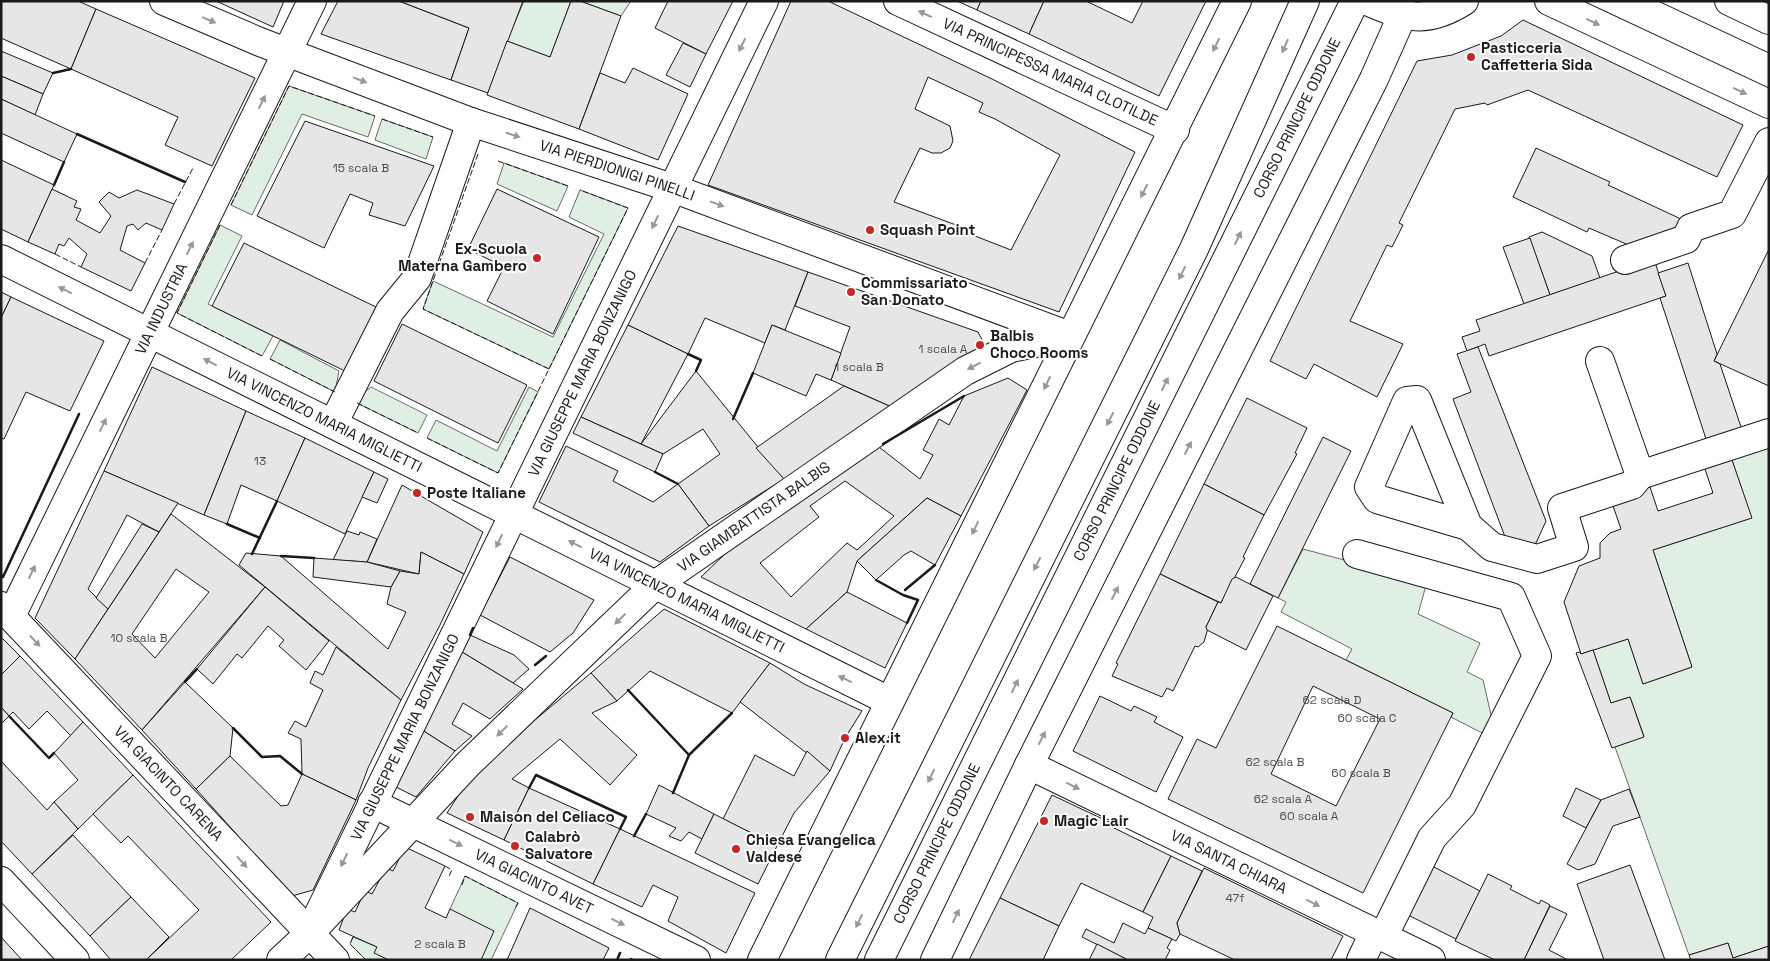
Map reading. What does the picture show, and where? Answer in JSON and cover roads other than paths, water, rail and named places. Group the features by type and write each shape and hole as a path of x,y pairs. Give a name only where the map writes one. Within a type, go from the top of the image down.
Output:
{"street":[{"name":"VIA PIERDIONIGI PINELLI","path":"164,1 287,52 471,122 672,188 1070,336"},
{"name":"VIA INDUSTRIA","path":"6,610 148,332 312,1"},
{"name":"VIA GIUSEPPE MARIA BONZANIGO","path":"309,934 764,1"},
{"name":"VIA PRINCIPESSA MARIA CLOTILDE","path":"898,1 1175,130"},
{"path":"762,960 1070,336 1175,130 1237,1"},
{"path":"840,960 1194,249 1305,1"},
{"name":"CORSO PRINCIPE ODDONE","path":"879,960 1354,1"},
{"path":"1367,1 1402,16 1424,17 1447,12 1464,1"},
{"path":"1549,1 1769,104"},
{"path":"1729,1 1769,20"},
{"path":"935,960 1029,765 1370,88 1402,16"},
{"path":"333,424 390,311 418,278 471,122"},
{"path":"1625,260 1686,239 1691,228 1732,214 1769,142"},
{"name":"VIA VINCENZO MARIA MIGLIETTI","path":"1,259 889,701"},
{"name":"VIA GIAMBATTISTA BALBIS","path":"309,934 468,764 655,585 965,371 1011,348 1070,336"},
{"path":"1600,361 1640,475"},
{"path":"1468,526 1417,400 1407,401 1369,487 1377,500 1468,526 1492,547 1537,559 1574,547 1562,508 1632,485 1640,475 1769,433"},
{"path":"1357,554 1512,597 1537,656 1462,805 1432,838 1378,935 1361,960"},
{"name":"VIA GIACINTO CARENA","path":"6,610 335,960"},
{"name":"VIA SANTA CHIARA","path":"1029,765 1430,960"},
{"name":"VIA GIACINTO AVET","path":"372,803 696,960"},
{"path":"1,881 75,960"},
{"path":"280,960 309,934"}],"tram line":[{"path":"1658,1 1769,53"}],"place":[{"name":"Pasticceria Caffetteria Sida","path":"1471,57"},
{"name":"Squash Point","path":"870,230"},
{"name":"Ex-Scuola Materna Gambero","path":"537,258"},
{"name":"Commissariato San Donato","path":"851,292"},
{"name":"Balbis Choco Rooms","path":"980,345"},
{"name":"Poste Italiane","path":"417,493"},
{"name":"Alex.it","path":"845,738"},
{"name":"Maison del Celiaco","path":"470,817"},
{"name":"Magic Lair","path":"1044,821"},
{"name":"Calabrò Salvatore","path":"515,846"},
{"name":"Chiesa Evangelica Valdese","path":"736,849"}]}
